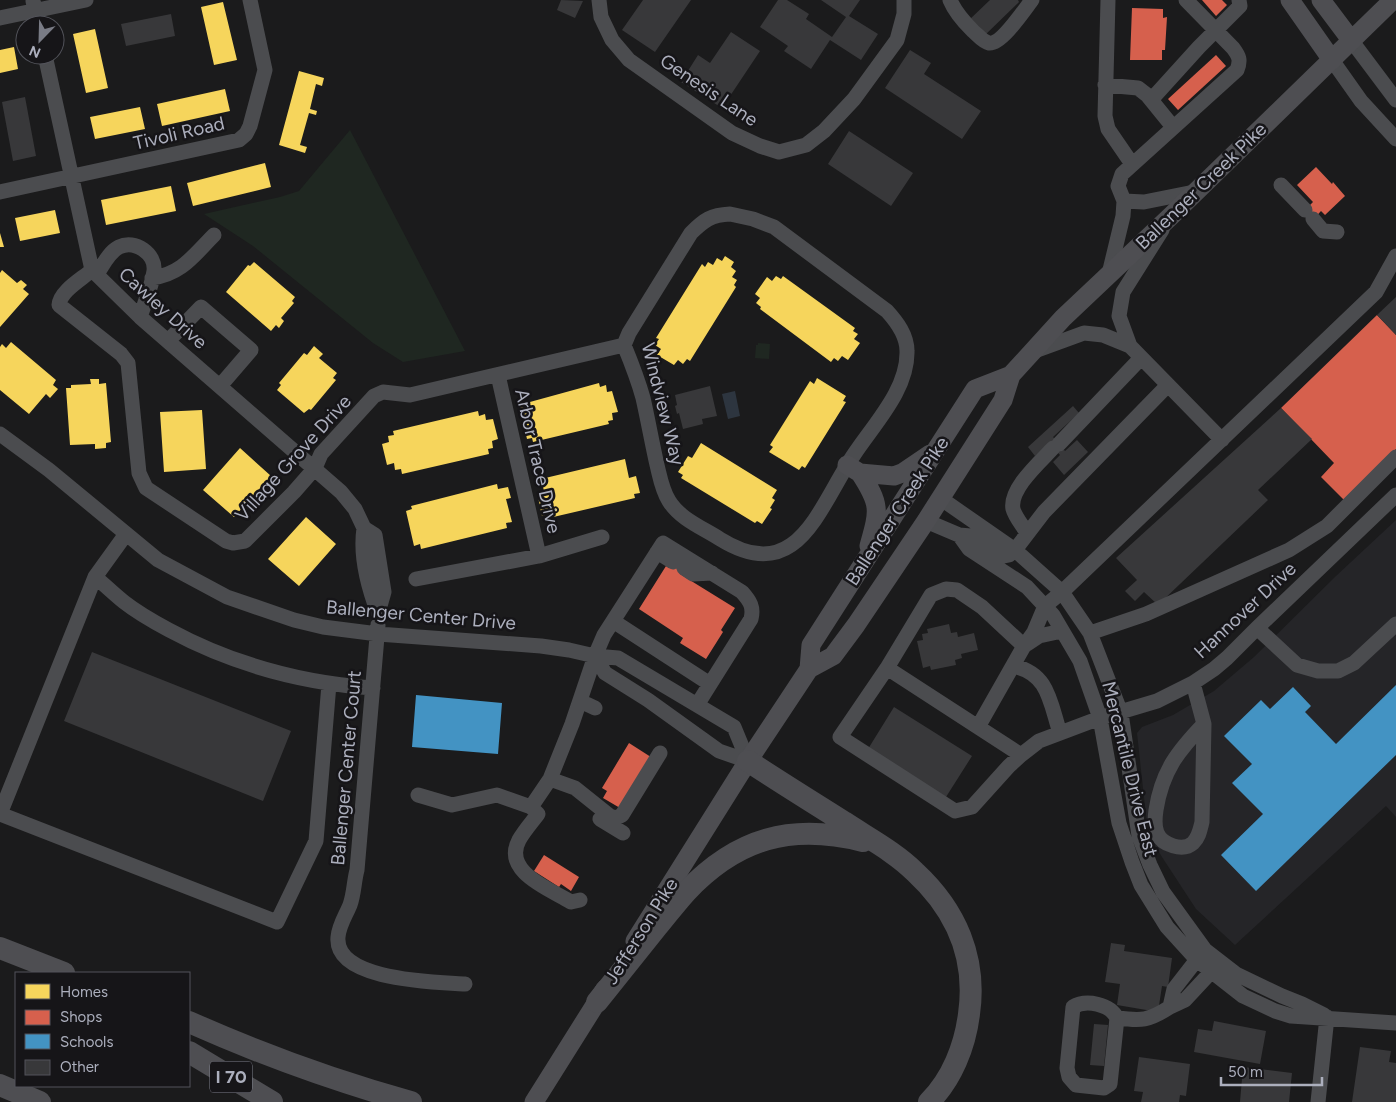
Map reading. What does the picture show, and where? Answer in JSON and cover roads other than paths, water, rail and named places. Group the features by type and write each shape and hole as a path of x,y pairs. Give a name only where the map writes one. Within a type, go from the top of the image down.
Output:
{"highway":[{"path":"748,761 879,845 914,871 937,894 953,917 963,941 972,994 968,1023 961,1050 950,1075 929,1102"},
{"path":"597,1002 685,892 726,857 748,845 794,833 819,833 879,845"},
{"path":"0,948 61,972"},
{"path":"0,956 33,972"},
{"path":"190,1022 252,1050 361,1088 411,1102"},
{"name":"I 70","path":"190,1053 272,1102"},
{"path":"0,1085 40,1102"}],"main road":[{"path":"1290,0 1332,60"},
{"path":"1320,0 1351,40"},
{"name":"Ballenger Creek Pike","path":"748,761 809,669 833,656 856,625 926,521 1003,400 1011,375 1063,318 1393,0"},
{"name":"Ballenger Creek Pike","path":"809,669 811,645 899,511 975,389 1011,375"},
{"path":"854,469 894,476 902,473 935,451"},
{"path":"854,469 876,501 876,521 866,559"},
{"name":"Jefferson Pike","path":"534,1102 748,761"}],"street":[{"path":"0,18 36,12 86,0"},
{"name":"Tivoli Road","path":"0,192 239,140 246,134 250,126 265,70 250,0"},
{"name":"Genesis Lane","path":"599,0 600,17 612,40 629,60 732,132 760,146 779,152 806,145 824,132 854,99 897,40 904,14 904,0"},
{"path":"950,0 959,15 972,30 985,42 992,43 1004,35 1032,0"},
{"path":"1108,0 1105,116 1108,129 1132,164"},
{"path":"1109,274 1123,216 1124,200 1118,186 1122,174 1236,70 1240,62 1239,55 1186,0"},
{"path":"1151,100 1199,47 1240,6 1239,0"},
{"path":"1351,40 1396,100"},
{"path":"1332,60 1361,101 1396,139"},
{"name":"Cawley Drive","path":"47,65 95,272 168,341 315,468 341,492 355,509 364,528 362,542 371,596 378,613 378,634"},
{"path":"1105,85 1138,88 1151,100 1173,127"},
{"path":"1281,185 1309,214 1323,232 1337,232"},
{"path":"1124,200 1144,202 1194,192"},
{"name":"Windview Way","path":"730,214 753,219 774,227 887,311 898,325 906,342 907,351 904,373 898,390 854,469 808,530 793,544 767,554 747,552 734,548 674,508 661,482 642,396 624,345 629,333 690,234 703,222 718,215 730,214"},
{"path":"1130,346 1119,316 1123,292 1172,215"},
{"path":"152,278 163,277 179,270 214,235"},
{"path":"95,272 118,247 134,245 150,256 154,271 140,316"},
{"path":"978,727 1024,646 1034,632 1045,606 1062,592 1376,292 1396,256"},
{"name":"Village Grove Drive","path":"95,272 63,295 59,305 121,354 128,363 139,473 146,488 226,541 233,543 245,541 315,468 321,454 374,396 383,392 410,395 624,345"},
{"path":"168,341 201,307 251,350 220,386"},
{"path":"1031,353 1084,333 1103,335 1130,346 1222,440"},
{"path":"1027,533 1013,510 1014,496 1038,464 1142,358"},
{"name":"Arbor Trace Drive","path":"498,375 539,556"},
{"path":"1015,550 1044,512 1168,386"},
{"name":"Ballenger Center Drive","path":"0,434 49,470 158,560 227,597 294,620 323,627 378,634 541,646 595,656 618,658 734,726 748,761"},
{"path":"1090,633 1146,614 1289,550 1327,526 1396,457"},
{"name":"Hannover Drive","path":"888,668 840,737 955,811 972,807 1021,755 1039,742 1100,718 1157,701 1193,683 1228,658 1396,495"},
{"name":"Mercantile Drive East","path":"940,498 1015,550 1062,592 1090,633 1121,713 1139,836 1163,892 1201,955"},
{"name":"Mercantile Drive East","path":"926,521 959,535 971,536 1004,556 1009,555 1015,550"},
{"path":"126,534 95,577 0,814 277,922 316,841 328,684"},
{"name":"Mercantile Drive East","path":"959,535 969,549 1027,587 1045,606 1080,661 1100,718 1119,823 1141,885 1167,927 1215,966 1243,996 1275,1011 1291,1016 1396,1023"},
{"name":"Arbor Trace Drive","path":"416,579 539,556 602,537"},
{"path":"531,807 550,779 604,635 663,542 742,592 752,603 750,619 697,705"},
{"path":"657,552 692,574 712,573"},
{"path":"95,577 125,603 186,639 209,649 276,673 328,684 374,688"},
{"path":"1021,755 888,668 931,595 946,590 957,590 982,607 1024,646"},
{"path":"613,621 710,684"},
{"path":"1257,628 1297,665 1318,671 1338,671 1354,663 1396,624"},
{"path":"1024,646 1039,636 1062,631"},
{"name":"Ballenger Center Court","path":"378,634 357,870 350,905 343,916 338,937 338,949 346,958 382,975 409,980 465,984"},
{"path":"595,656 605,673 648,700 719,750 748,761"},
{"path":"1013,666 1031,671 1039,678 1045,687 1060,733"},
{"path":"1193,683 1204,724 1202,822 1199,836 1192,844 1182,847 1172,846 1164,842 1157,833 1155,824 1157,800 1168,768 1185,744 1204,724"},
{"path":"580,701 595,708"},
{"path":"550,779 575,788 610,816 616,818 622,815 660,752"},
{"path":"575,788 574,797 577,803 585,810 623,832"},
{"path":"418,795 452,805 497,795 531,807 538,814 518,841 516,854 519,867 527,877 571,902 580,900"},
{"path":"1170,1007 1174,989 1201,955"},
{"path":"1117,1018 1139,1021 1157,1015 1185,1000 1215,966"},
{"path":"1080,1003 1102,1005 1114,1012 1117,1018 1110,1084 1104,1088 1076,1085 1069,1077 1066,1068 1073,1007 1080,1003"},
{"path":"1318,1102 1327,1017"}]}
